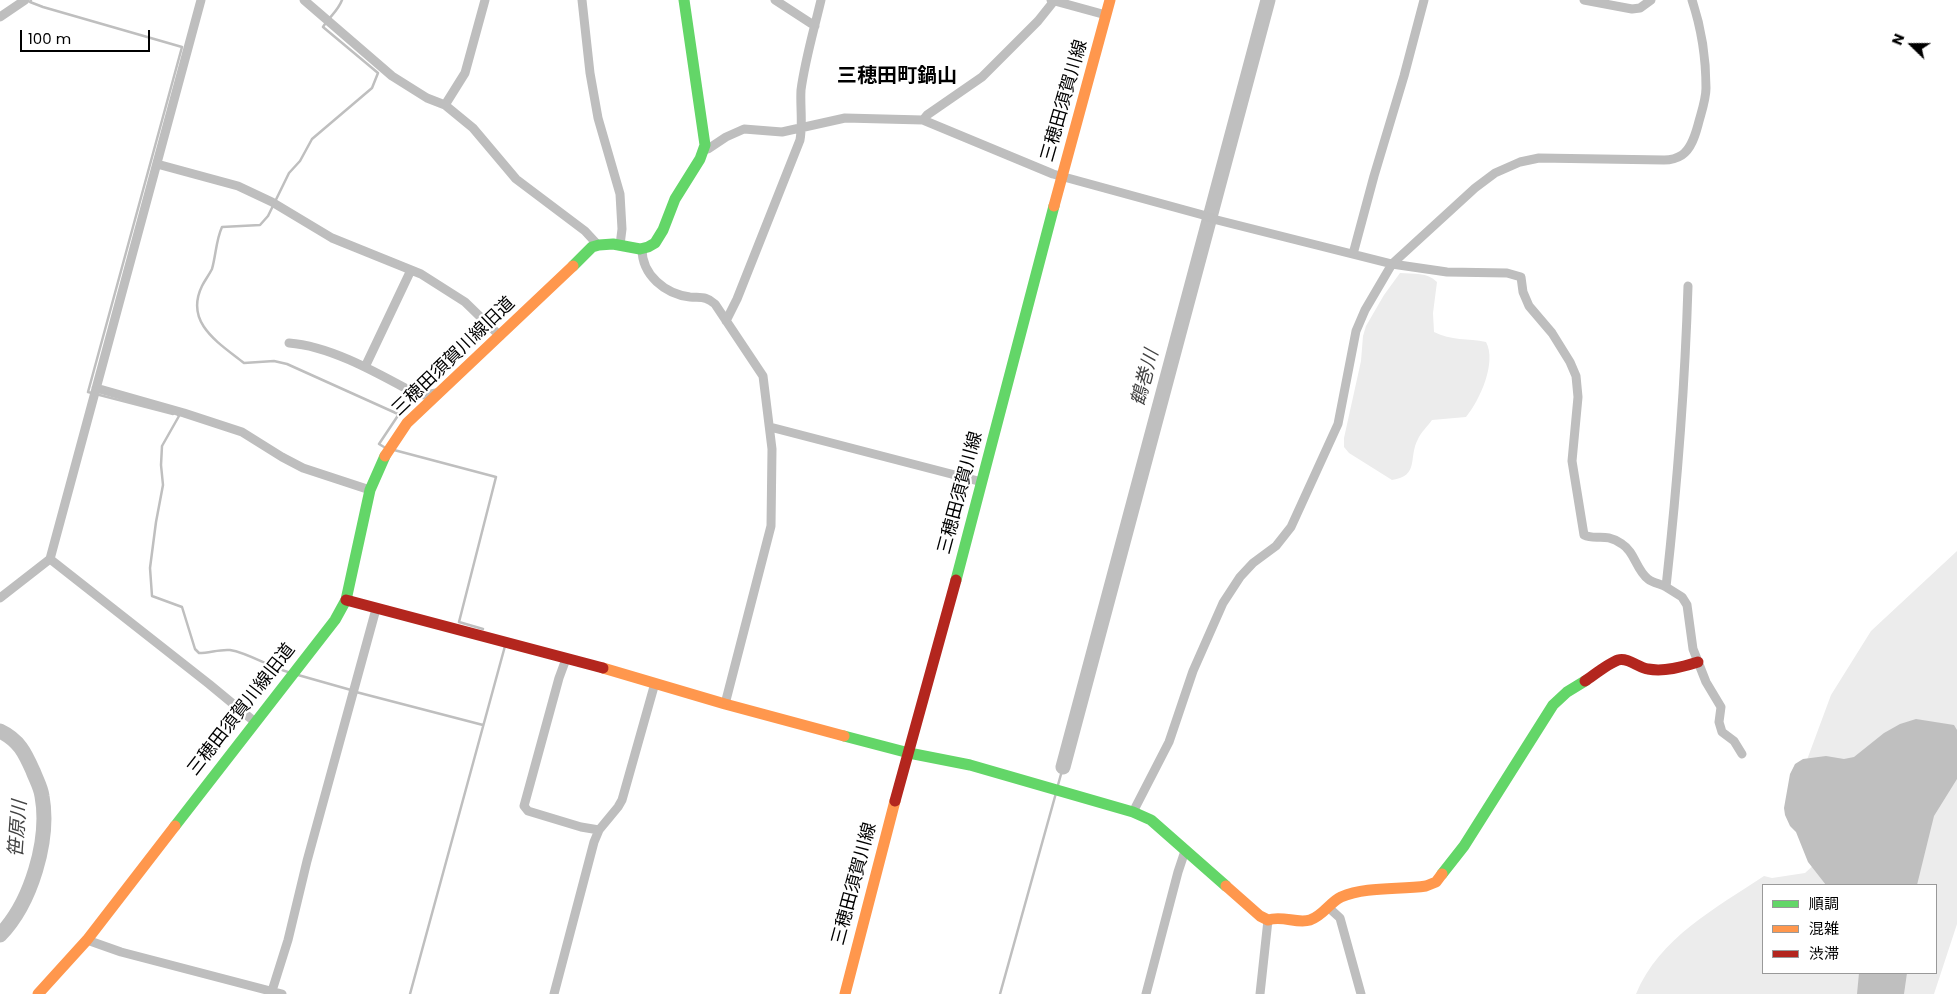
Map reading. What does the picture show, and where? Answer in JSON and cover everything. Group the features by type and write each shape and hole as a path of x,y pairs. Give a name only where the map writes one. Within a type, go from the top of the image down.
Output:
{"street":[{"path":"0,17 25,0"},
{"path":"0,598 50,559 200,0"},
{"path":"304,0 392,76 427,98 445,105 473,128 516,180 585,231 597,244 642,248 652,246 658,240 675,199 698,164 704,150 704,130 693,71 684,0"},
{"path":"445,105 464,73 485,0"},
{"path":"582,0 590,73 598,118 620,194 622,229 620,245"},
{"path":"775,0 815,26"},
{"path":"726,321 738,299 800,140 801,93 822,0"},
{"name":"三穂田須賀川線","path":"845,994 1110,0"},
{"path":"1353,254 1424,0"},
{"path":"1584,0 1632,9 1640,8 1651,0"},
{"path":"1133,812 1169,742 1193,671 1223,603 1240,577 1253,563 1276,546 1292,527 1338,424 1356,332 1365,310 1392,264 1494,173 1520,162 1539,158 1664,160 1674,159 1685,153 1693,142 1706,88 1701,41 1692,0"},
{"path":"923,120 982,76 1038,21 1052,1 1106,15"},
{"path":"704,150 740,130 754,128 782,132 844,118 923,120 1022,162 1062,176 1217,220 1392,264 1448,272 1507,273 1521,277 1523,292 1529,306 1552,333 1570,362 1576,376 1578,397 1572,461 1584,535 1589,538 1610,537 1622,543 1631,552 1646,577 1682,597 1687,605 1689,634 1698,662 1706,682 1720,707 1719,722 1722,732 1734,741 1742,754"},
{"path":"157,164 238,186 272,202 332,238 432,280 465,302 500,336"},
{"name":"三穂田須賀川線旧道","path":"38,994 86,940 335,620 346,600 370,490 386,454 407,423 541,298 587,251 597,244"},
{"path":"642,248 647,270 658,283 680,294 709,299 718,307 763,376 772,449 771,526 725,704"},
{"path":"365,367 411,270"},
{"path":"1666,587 1680,438 1688,286"},
{"path":"289,343 303,344 365,367 416,394 437,393"},
{"path":"96,388 242,432 282,458 304,468 370,490"},
{"path":"770,427 982,482"},
{"path":"50,559 209,684 254,722"},
{"path":"346,600 909,753 970,765 1133,812 1151,820 1260,916 1268,920 1274,918 1305,922 1313,920 1339,898 1358,892 1404,889 1426,886 1436,882 1464,846 1553,705 1568,692 1618,660 1626,660 1646,668 1659,669 1698,662"},
{"path":"272,993 346,722 358,667 376,609"},
{"path":"566,659 556,687 524,806 528,811 581,827 599,830"},
{"path":"554,994 587,867 599,830 618,808 622,800 655,683"},
{"path":"1146,994 1185,851"},
{"path":"1328,907 1340,918 1361,994"},
{"path":"1260,994 1268,920"},
{"path":"86,940 122,952 272,993 282,994"}],"shaded area":[{"path":"1400,273 1425,275 1437,282 1433,313 1434,332 1453,338 1486,342 1489,350 1489,360 1485,381 1477,401 1466,417 1432,420 1418,439 1410,470 1401,478 1392,480 1349,453 1344,447 1344,438 1361,361 1363,336 1366,326 1384,295"},
{"path":"1957,551 1957,924 1934,994 1636,994 1646,974 1659,956 1674,940 1708,913 1764,876 1772,878 1805,873 1817,862 1801,776 1831,695 1871,631"},
{"path":"1916,719 1954,725 1957,730 1957,779 1934,816 1917,884 1825,884 1808,862 1796,832 1790,826 1785,815 1784,808 1790,774 1795,764 1803,759 1826,756 1844,759 1854,757 1884,733 1900,724"},
{"path":"1859,974 1907,974 1904,994 1857,994"}],"waterway":[{"path":"31,0 30,2 43,7 182,47 88,392 173,414"},
{"path":"342,0 323,27 378,73 372,88 312,139 300,161 289,173 268,216 260,225 222,227 218,237 212,269 202,286 198,299 197,311 207,331 215,340 244,363 274,361 287,364 398,414 379,444 384,447"},
{"name":"鶴巻川","path":"1063,767 1268,0"},
{"path":"178,415 162,446 163,485 150,568 152,596 182,607 195,649 199,653 230,650 288,672"},
{"path":"394,450 496,477 459,622 483,629"},
{"path":"410,994 505,646"},
{"path":"298,675 351,690"},
{"path":"356,692 483,725"},
{"name":"笹原川","path":"0,731 17,743 27,758 41,790 44,813 43,832 36,870 21,906 0,935"},
{"path":"1058,785 1063,767"},
{"path":"1000,994 1056,793"}],"traffic: fast":[{"path":"573,266 592,247 599,245 613,244 640,249 655,243 663,230 675,199 700,159 705,145 684,0"},
{"path":"956,580 1054,206"},
{"path":"175,826 335,620 346,600 370,490 385,456"},
{"path":"1442,874 1464,846 1553,705 1567,692 1585,681"},
{"path":"844,736 909,753 970,765 1133,812 1151,820 1226,886"}],"traffic: slow":[{"path":"1054,206 1110,0"},
{"path":"385,456 407,423 573,266"},
{"path":"603,668 725,704 844,736"},
{"path":"845,994 895,801"},
{"path":"38,994 87,940 175,826"},
{"path":"1226,886 1260,916 1268,920 1279,918 1305,921 1315,918 1341,897 1361,891 1426,886 1436,882 1442,874"}],"traffic: jam":[{"path":"895,801 956,580"},
{"path":"346,600 603,668"},
{"path":"1585,681 1606,666 1622,659 1654,670 1673,669 1698,662"}],"district":[{"name":"三穂田町鍋山","path":"897,77"}]}
